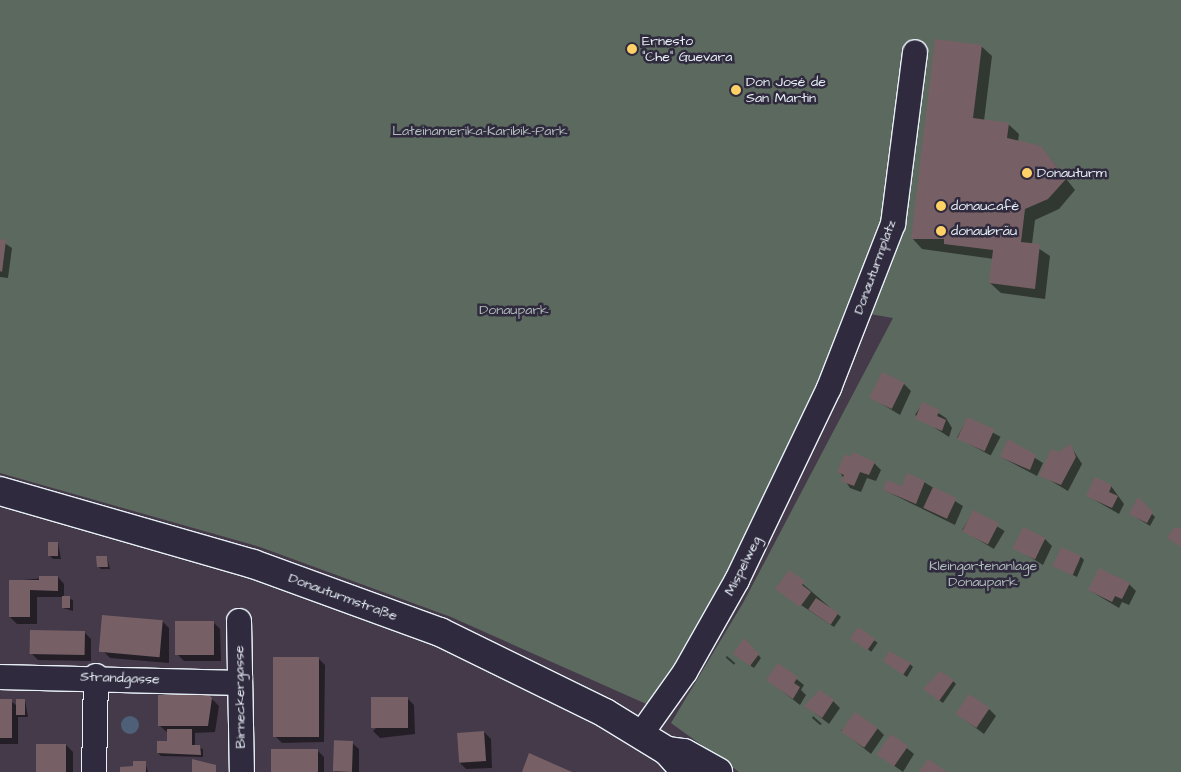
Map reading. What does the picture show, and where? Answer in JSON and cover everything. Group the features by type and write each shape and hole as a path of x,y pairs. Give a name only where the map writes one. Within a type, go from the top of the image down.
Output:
{"main road":[{"name":"Donauturmstraße","path":"0,491 253,564 440,632 641,734 667,751 686,772"},
{"name":"Donauturmstraße","path":"667,751 684,753 718,772"}],"street":[{"name":"Donauturmplatz","path":"829,388 893,224 915,52"},
{"name":"Mispelweg","path":"641,734 685,672 737,580 829,388"},
{"name":"Birneckergasse","path":"239,621 242,772"},
{"name":"Strandgasse","path":"0,677 96,676 240,683"},
{"path":"94,772 96,676"}],"green space":[{"name":"Donaupark","path":"0,0 1181,0 1181,772 739,772 671,723 743,603 893,318 852,311 738,572 653,707 451,617 260,547 0,473"}],"water":[{"path":"130,716 136,719 139,725 136,731 130,734 124,731 121,725 124,719"}],"building":[{"path":"935,39 982,45 973,118 1009,123 1007,138 1041,146 1066,179 1048,199 1025,209 1021,242 1040,244 1035,289 989,283 993,250 944,244 944,239 911,239"},
{"path":"0,239 6,240 2,272 0,271"},
{"path":"882,372 904,383 892,409 869,398"},
{"path":"922,402 940,410 937,416 946,420 942,431 915,419"},
{"path":"967,417 994,429 985,451 957,439"},
{"path":"1008,439 1036,455 1030,470 1000,457"},
{"path":"1071,444 1076,457 1061,485 1039,476 1051,449 1059,452"},
{"path":"853,452 875,462 869,475 860,472 854,486 841,481 844,475 837,472 845,454 851,457"},
{"path":"907,473 925,481 916,504 883,490 887,480 902,486"},
{"path":"1095,477 1112,485 1109,492 1118,496 1112,508 1086,496"},
{"path":"933,487 957,498 947,519 923,508"},
{"path":"1138,497 1153,512 1147,523 1129,514"},
{"path":"973,510 999,523 988,545 962,531"},
{"path":"1023,527 1045,538 1035,560 1012,549"},
{"path":"1174,528 1181,528 1181,547 1167,538"},
{"path":"48,542 58,542 58,556 48,556"},
{"path":"1061,547 1081,556 1073,575 1052,566"},
{"path":"96,556 107,556 108,567 97,567"},
{"path":"1099,568 1130,583 1122,599 1115,596 1112,602 1088,590"},
{"path":"789,570 805,581 802,585 811,592 800,607 775,589"},
{"path":"39,576 58,576 58,591 30,590 30,617 9,617 9,580 39,580"},
{"path":"62,596 70,596 70,608 62,608"},
{"path":"816,598 838,613 831,625 808,610"},
{"path":"102,615 163,620 160,657 99,652"},
{"path":"175,621 214,621 214,655 175,655"},
{"path":"858,627 875,639 867,651 850,638"},
{"path":"30,630 85,631 85,655 30,654"},
{"path":"744,638 759,654 750,666 733,654"},
{"path":"889,651 911,663 903,675 883,661"},
{"path":"273,657 319,657 319,737 273,737"},
{"path":"778,663 798,677 794,683 800,687 793,699 766,680"},
{"path":"940,671 954,680 939,701 923,689"},
{"path":"820,690 834,700 822,718 804,706"},
{"path":"208,694 212,698 208,726 158,726 158,695"},
{"path":"969,694 990,708 976,728 956,714"},
{"path":"371,697 408,697 408,728 371,728"},
{"path":"0,699 12,699 12,738 0,738"},
{"path":"16,699 25,699 25,715 16,715"},
{"path":"855,712 878,728 864,748 841,732"},
{"path":"167,729 192,729 192,745 200,745 201,755 157,753 157,741 167,741"},
{"path":"484,731 486,761 459,763 457,733"},
{"path":"891,734 908,746 894,767 877,754"},
{"path":"334,740 353,741 352,772 333,771"},
{"path":"36,744 66,744 66,772 36,772"},
{"path":"271,749 318,749 318,772 271,772"},
{"path":"529,753 572,772 522,772"},
{"path":"192,759 216,765 216,772 192,772"},
{"path":"928,759 947,772 919,772"},
{"path":"133,761 146,761 146,772 120,772 120,767 133,766"}],"place":[{"name":"Ernesto \"Che\" Guevara","path":"632,49"},
{"name":"Don José de San Martin","path":"736,90"},
{"name":"Donauturm","path":"1027,173"},
{"name":"donaucafè","path":"941,206"},
{"name":"donaubräu","path":"941,231"}],"park label":[{"name":"Lateinamerika-Karibik-Park","path":"480,131"},
{"name":"Kleingartenanlage Donaupark","path":"983,574"}]}
